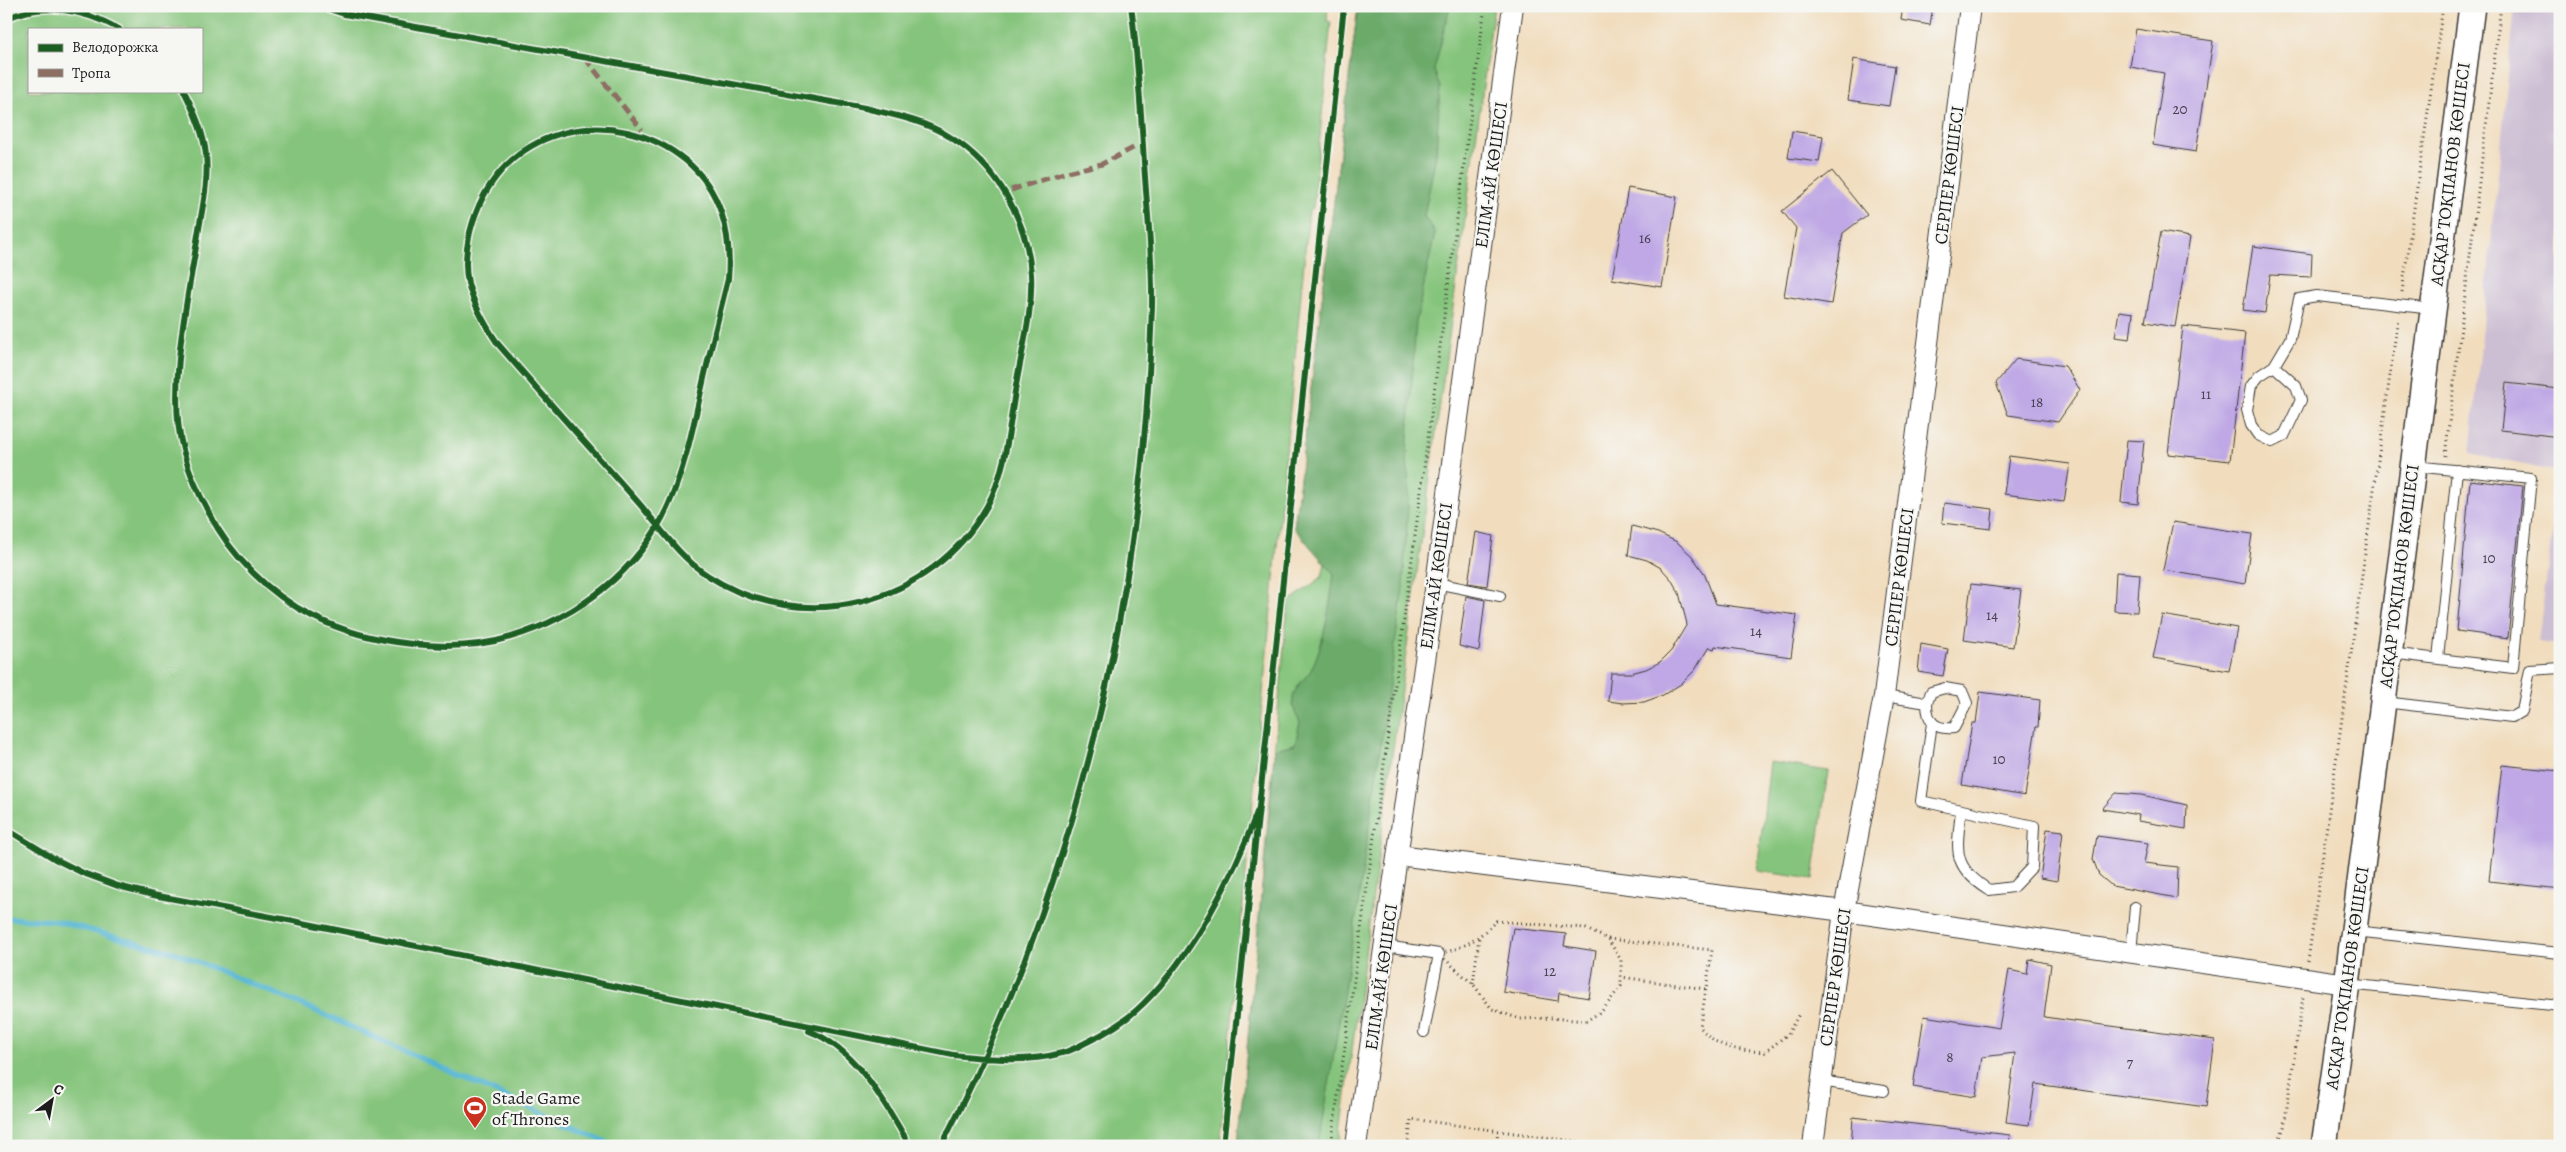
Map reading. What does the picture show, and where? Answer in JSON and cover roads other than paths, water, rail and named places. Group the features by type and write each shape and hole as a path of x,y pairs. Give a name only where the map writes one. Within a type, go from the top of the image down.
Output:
{"street":[{"name":"ЕЛІМ-АЙ КӨШЕСІ","path":"1356,1146 1436,583 1513,6"},
{"name":"СЕРПЕР КӨШЕСІ","path":"1812,1146 1844,911 1884,696 1970,6"},
{"name":"АСҚАР ТОҚПАНОВ КӨШЕСІ","path":"2324,1146 2354,932 2472,6"},
{"path":"1398,855 1844,911 2347,984"}],"lane":[{"path":"2274,366 2296,386 2301,400 2284,436 2272,442 2258,435 2251,425 2247,410 2251,386 2259,376 2274,366 2290,339 2299,298 2317,296 2433,309"},
{"path":"2413,466 2531,478 2513,668"},
{"path":"2438,659 2457,470"},
{"path":"1436,583 1500,596"},
{"path":"2389,653 2530,670 2560,668"},
{"path":"2383,702 2512,717 2522,711 2530,670"},
{"path":"1945,688 1962,691 1967,703 1954,728 1945,729 1932,723 1927,717 1927,703 1932,692 1945,688"},
{"path":"1884,696 1927,703"},
{"path":"1932,723 1921,801 2034,826 2032,867 2013,887 1989,890 1972,879 1958,859 1961,810"},
{"path":"2131,953 2135,907"},
{"path":"2354,932 2560,953"},
{"path":"1385,946 1439,954 1424,1032"},
{"path":"2347,984 2560,1006"},
{"path":"1821,1081 1884,1091"}],"waterway":[{"path":"6,918 56,921 176,953 296,1002 615,1146"}],"place":[{"name":"Stade Game of Thrones","path":"475,1129"}]}
